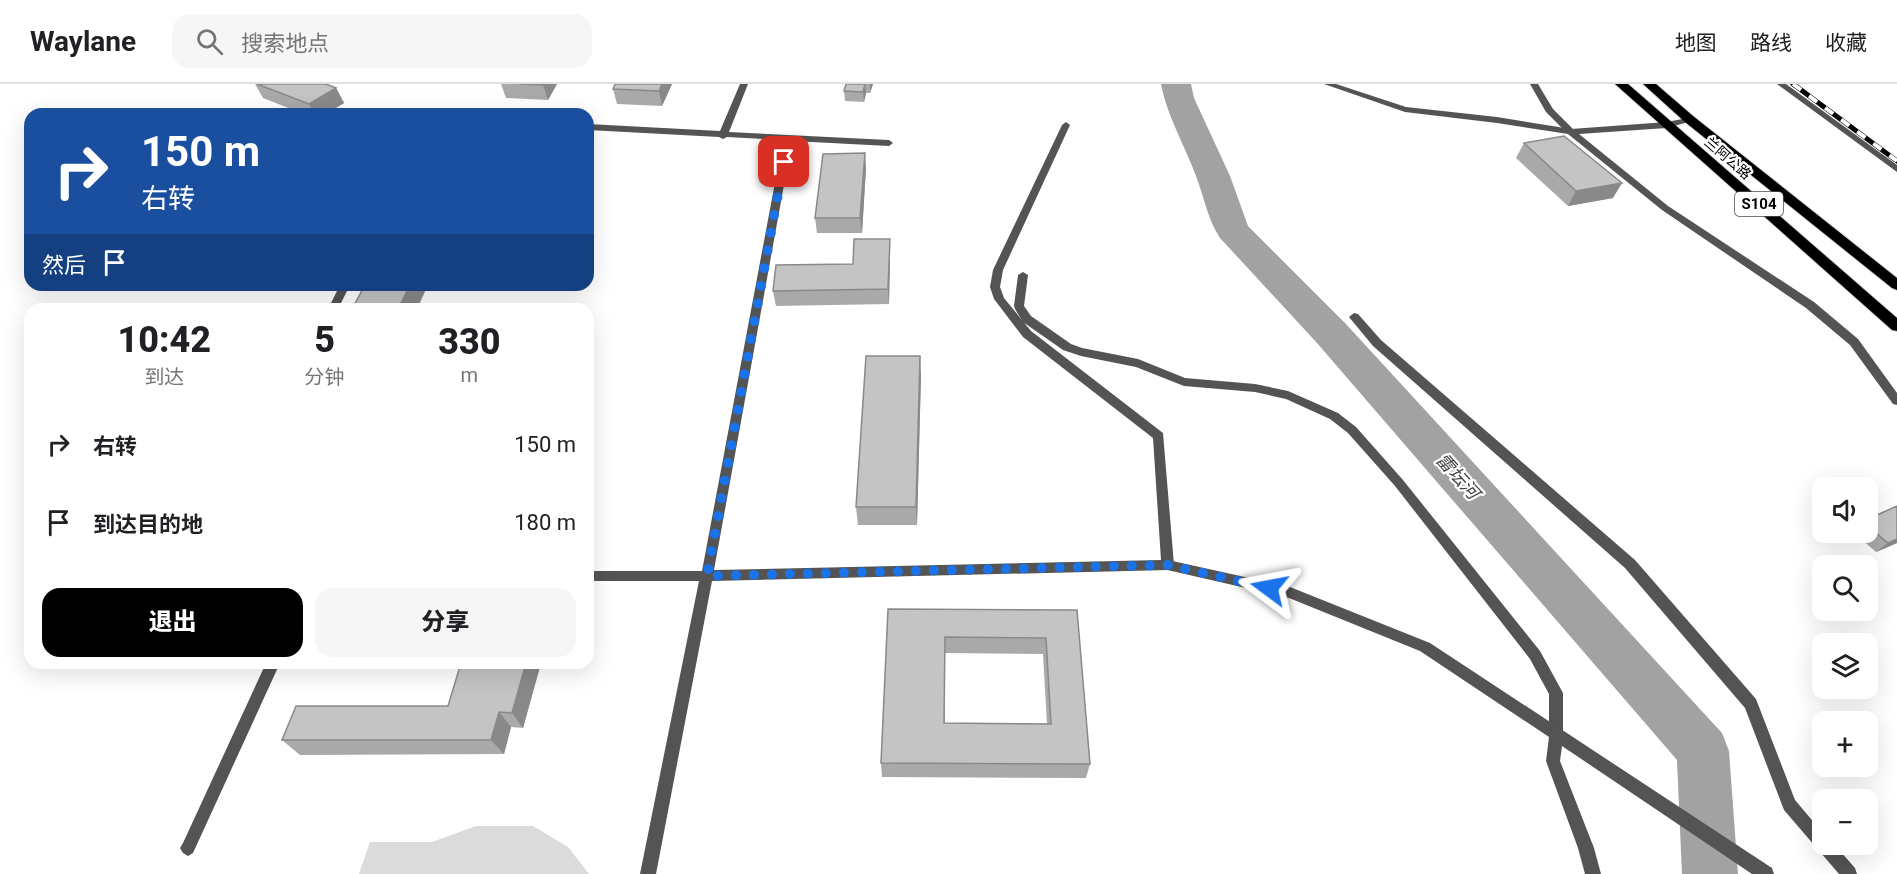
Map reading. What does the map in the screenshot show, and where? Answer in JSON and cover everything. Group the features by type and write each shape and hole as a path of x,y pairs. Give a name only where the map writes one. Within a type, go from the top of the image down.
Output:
{"highway":[{"name":"兰阿公路","path":"1621,84 1897,326"},
{"name":"兰阿公路","path":"1649,84 1689,119 1897,285"}],"street":[{"path":"723,136 744,84"},
{"path":"1328,84 1405,109 1571,132 1667,125 1689,119"},
{"path":"1534,84 1549,110 1571,132 1665,208 1810,305 1854,342 1897,401"},
{"path":"1781,84 1897,169"},
{"path":"1066,126 998,270 995,287 999,299 1027,334 1159,436 1168,565"},
{"path":"594,127 889,143"},
{"path":"648,874 707,576 788,139"},
{"path":"1023,275 1019,306 1028,319 1042,332 1066,347 1138,363 1184,382 1255,388 1288,395 1319,408 1352,430 1399,483 1535,655 1556,693 1556,735 1553,761 1586,848 1593,874"},
{"path":"1354,317 1377,343 1630,564 1751,704 1789,805 1812,831"},
{"path":"594,576 707,576 1168,565 1290,593 1425,648 1766,874"},
{"path":"188,848 270,669"},
{"path":"1833,855 1849,874"}],"shaded area":[{"path":"476,826 533,826 568,847 589,874 359,874 370,842 432,842"}],"building":[{"path":"257,84 326,84 336,88 309,104"},
{"path":"615,84 662,84 659,91 613,89"},
{"path":"846,84 865,84 863,92 844,91"},
{"path":"1564,136 1622,183 1576,191 1524,143"},
{"path":"865,153 860,218 815,218 823,154"},
{"path":"854,239 890,239 888,289 773,291 776,265 853,264"},
{"path":"362,291 407,291 401,303 355,303"},
{"path":"866,356 920,356 916,507 856,507"},
{"path":"1897,506 1897,539 1888,543 1878,534 1878,515"},
{"path":"888,609 1077,610 1090,764 881,763","holes":["945,637 1046,638 1051,724 944,723"]},
{"path":"459,669 524,669 512,713 499,712 491,740 282,740 296,706 448,706"}],"waterway":[{"name":"雷坛河","path":"1176,84 1179,98 1213,176 1232,230 1331,333 1703,751 1710,874"}],"railway":[{"path":"1793,84 1897,161"}],"route":[{"path":"784,162 707,576 1168,565 1269,588"}]}
